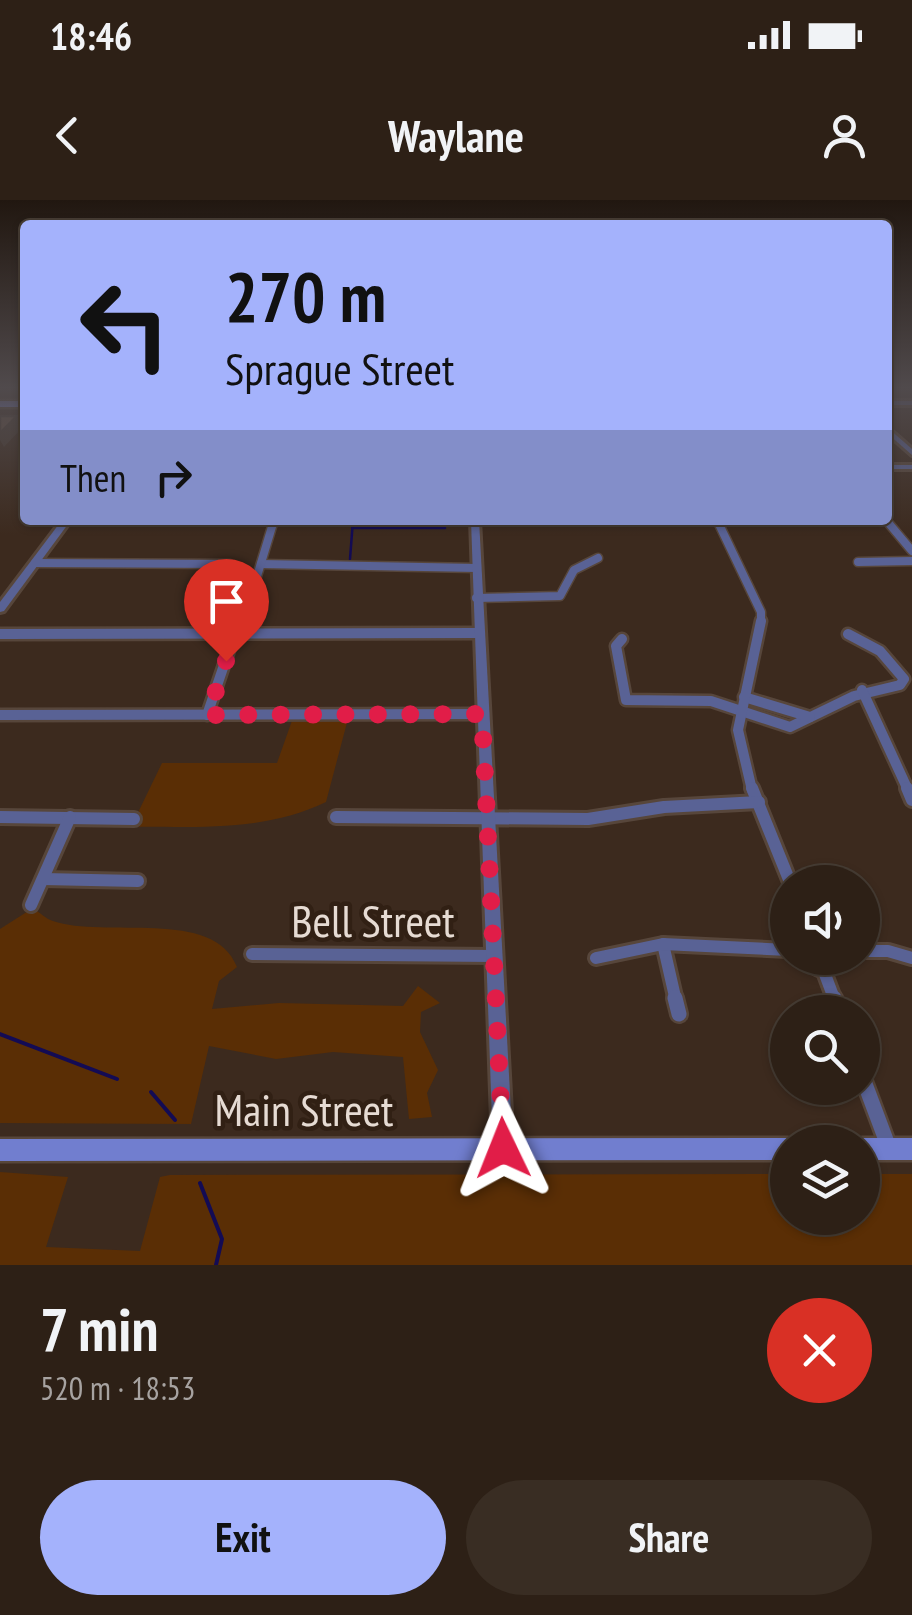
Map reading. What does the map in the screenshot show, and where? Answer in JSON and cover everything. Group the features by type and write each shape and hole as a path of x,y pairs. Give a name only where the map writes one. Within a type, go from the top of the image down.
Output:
{"main road":[{"name":"Main Street","path":"0,1150 770,1149"}],"street":[{"path":"894,436 912,453"},
{"path":"0,608 63,525"},
{"path":"208,715 273,525"},
{"path":"475,525 503,1148"},
{"path":"719,525 762,612 762,628 738,709 738,742 783,865"},
{"path":"890,525 912,551"},
{"path":"476,598 560,596 574,570 598,558"},
{"path":"858,562 912,562"},
{"path":"35,563 230,564"},
{"path":"261,564 477,568"},
{"path":"0,634 478,633"},
{"path":"622,639 616,646 626,700 691,698 738,709 751,719 790,727 837,699 862,690 900,685 904,678 892,662 862,638 848,634"},
{"path":"862,690 912,800"},
{"path":"744,697 811,717"},
{"path":"0,715 482,714"},
{"path":"336,817 588,819 664,807 759,802"},
{"path":"0,817 134,819"},
{"path":"31,905 70,817"},
{"path":"43,879 138,881"},
{"path":"663,944 680,1014"},
{"path":"596,958 663,944 770,949"},
{"path":"880,951 912,958"},
{"name":"Bell Street","path":"252,954 495,956"},
{"path":"878,1105 901,1148"}],"shaded area":[{"path":"294,715 349,715 326,802 303,812 255,823 131,827 162,763 277,763"},
{"path":"33,908 50,920 75,926 156,928 206,937 225,949 237,967 219,981 212,1009 279,1003 403,1006 418,986 440,1003 421,1012 420,1032 438,1070 427,1093 432,1117 409,1119 403,1057 333,1052 276,1059 209,1046 191,1124 0,1123 0,929"},
{"path":"0,1172 68,1177 46,1247 140,1251 160,1177 170,1175 770,1174 770,1235 880,1235 880,1174 912,1174 912,1265 0,1265"}],"waterway":[{"path":"350,559 352,528"},
{"path":"352,528 445,528"},
{"path":"0,1034 117,1079"},
{"path":"151,1092 175,1120"},
{"path":"200,1183 222,1239 216,1265"}],"route":[{"path":"226,661 208,715 482,714 503,1148"}]}
